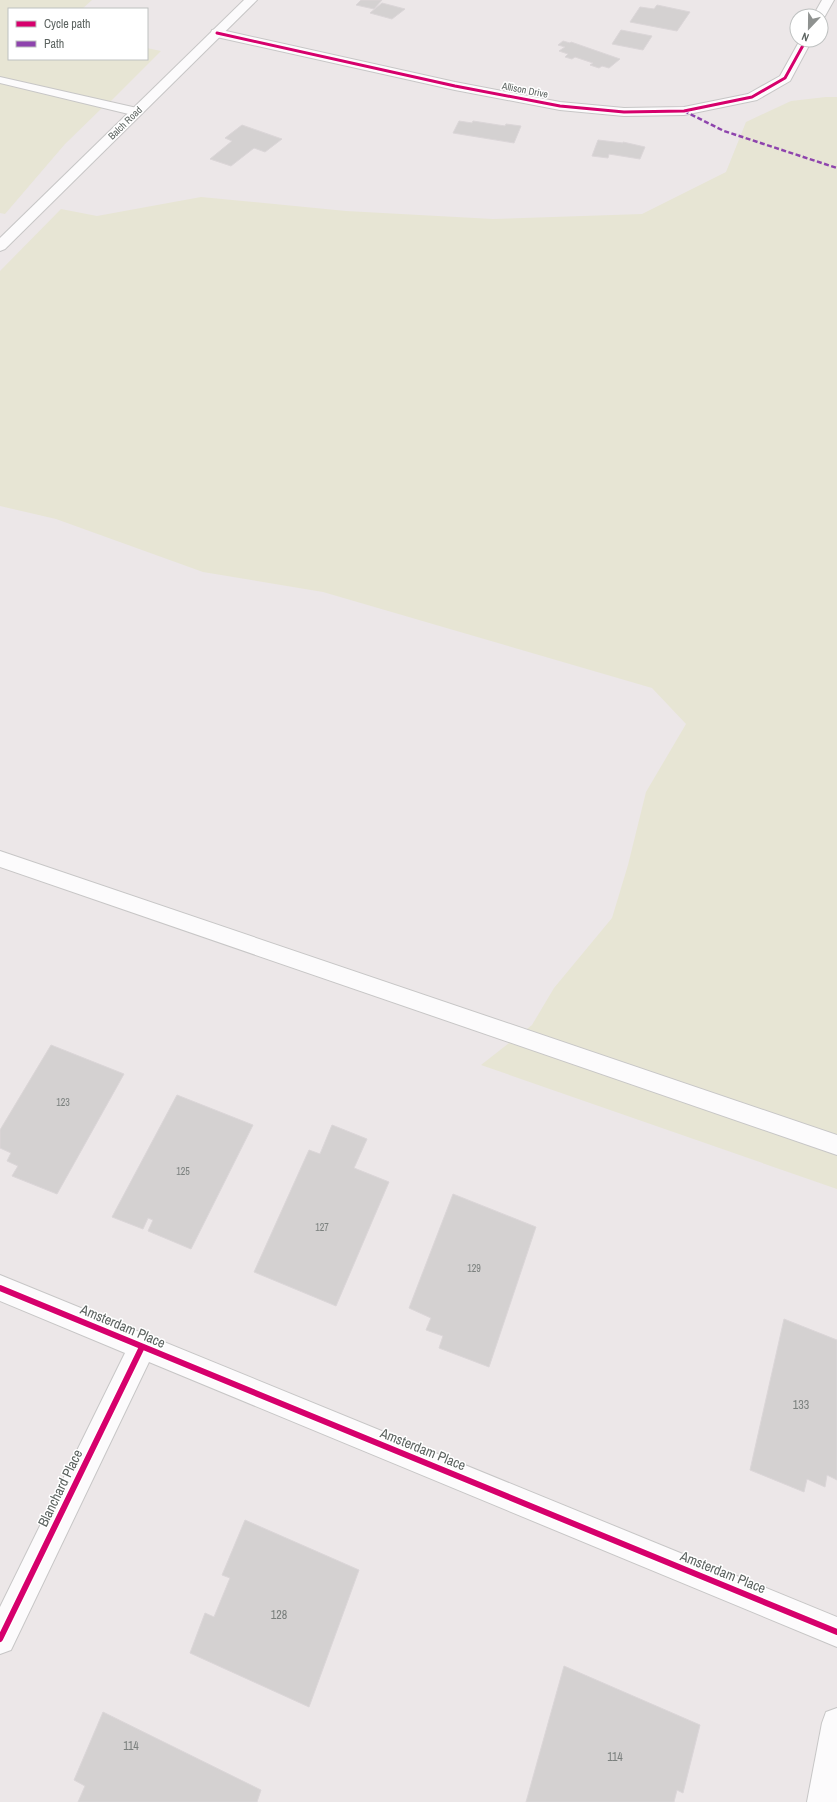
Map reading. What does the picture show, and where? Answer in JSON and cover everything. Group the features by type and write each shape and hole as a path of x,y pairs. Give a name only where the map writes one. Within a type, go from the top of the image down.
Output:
{"street":[{"name":"Balch Road","path":"0,246 250,0"},
{"name":"Allison Drive","path":"217,33 455,86 560,106 624,112 684,111 752,97 785,78 802,48"},
{"name":"Amsterdam Place","path":"0,1288 837,1632"},
{"name":"Blanchard Place","path":"0,1639 142,1347"},
{"path":"823,1802 837,1723"}],"lane":[{"path":"0,80 137,112"},
{"path":"0,859 837,1145"}],"shaded area":[{"path":"0,0 92,0 83,8 8,8 8,60 148,60 148,48 161,51 110,102 0,77"},
{"path":"0,83 103,107 65,144 5,214 0,213"},
{"path":"837,97 837,1189 481,1065 532,1025 554,988 612,918 628,865 646,792 686,724 652,688 323,592 203,572 56,519 0,506 0,271 61,209 97,216 201,197 346,211 493,219 642,214 726,172 746,122 791,101"}],"building":[{"path":"361,0 382,0 374,9 356,5"},
{"path":"382,3 405,9 392,19 370,13"},
{"path":"657,5 690,12 677,31 630,22 640,7 654,9"},
{"path":"621,30 652,36 643,50 612,44"},
{"path":"563,41 571,42 620,59 609,68 602,66 599,68 590,65 593,63 575,57 572,59 565,57 568,54 559,51 565,47 558,45"},
{"path":"459,121 472,123 473,121 505,126 506,124 521,126 514,143 453,133"},
{"path":"242,125 282,139 265,152 254,148 231,166 210,159 232,141 225,138"},
{"path":"598,140 623,142 645,147 640,159 609,154 608,158 592,156"},
{"path":"51,1045 124,1074 57,1194 12,1176 18,1166 7,1161 11,1153 0,1148 0,1130"},
{"path":"177,1095 253,1125 191,1249 148,1231 153,1220 148,1218 143,1229 112,1217"},
{"path":"332,1125 367,1139 354,1168 389,1182 336,1306 254,1272 309,1150 320,1154"},
{"path":"453,1194 536,1227 489,1367 439,1348 443,1336 426,1330 431,1318 409,1308"},
{"path":"784,1319 837,1340 837,1480 827,1475 825,1487 807,1479 804,1492 750,1470"},
{"path":"245,1520 359,1570 309,1707 190,1653 205,1613 214,1617 230,1578 222,1575"},
{"path":"564,1666 700,1725 683,1793 677,1790 674,1802 526,1802"},
{"path":"103,1712 261,1790 257,1802 78,1802 85,1786 74,1780"}],"marked path":[{"path":"684,111 724,131 837,168"}],"cycle path":[{"path":"217,33 455,86 560,106 624,112 684,111 752,97 785,78 802,48"},
{"path":"0,1288 837,1632"},
{"path":"0,1639 142,1347"}]}
